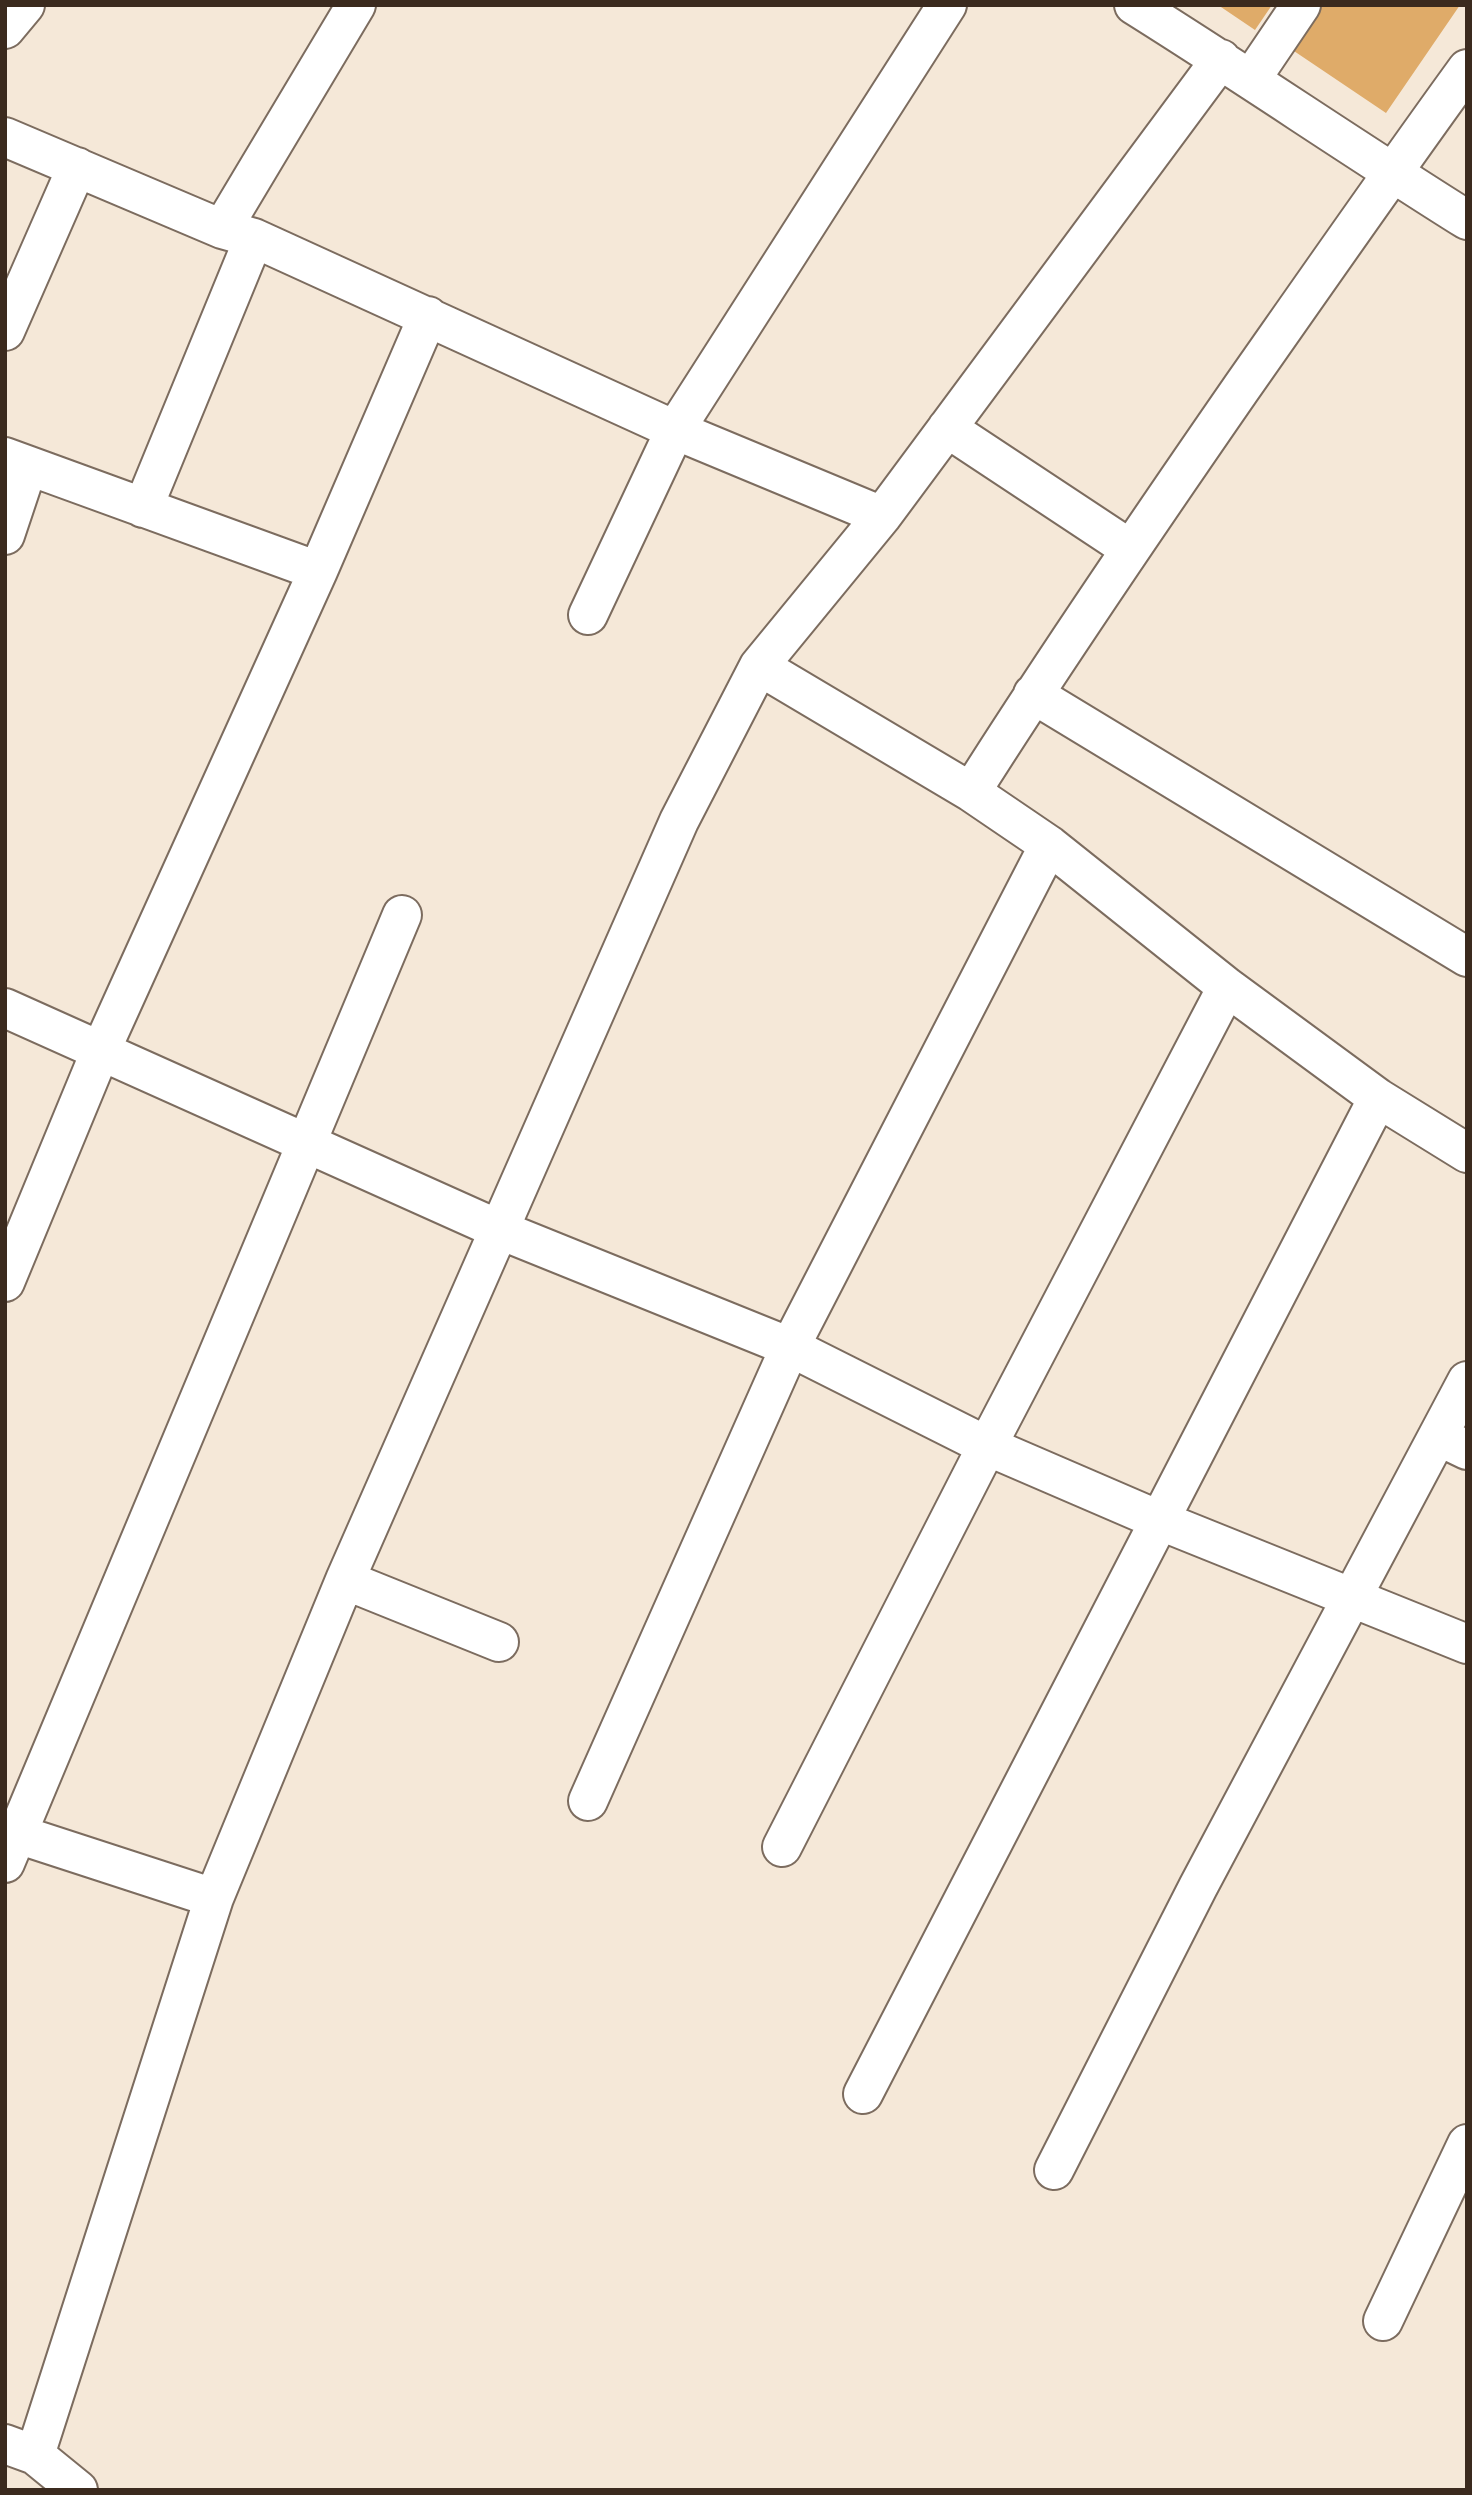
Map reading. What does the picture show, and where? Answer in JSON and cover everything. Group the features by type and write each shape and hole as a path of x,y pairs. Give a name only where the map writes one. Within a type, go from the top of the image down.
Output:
{"street":[{"path":"5,29 25,5"},
{"path":"144,508 238,234 356,5"},
{"path":"587,615 676,430 947,5"},
{"path":"1134,5 1467,220"},
{"path":"78,2490 20,2450 214,1898 345,1580 679,821 759,666 882,516 947,428 1236,69 1301,5"},
{"path":"971,792 1130,549 1391,173 1467,69"},
{"path":"5,137 428,316 676,430 882,516"},
{"path":"5,331 76,167"},
{"path":"5,1282 101,1051 318,571 428,316"},
{"path":"947,428 1130,549"},
{"path":"5,535 17,461 318,571"},
{"path":"759,666 971,792 1048,845 1227,988 1378,1098 1467,1153"},
{"path":"1033,694 1467,957"},
{"path":"588,1801 790,1347 1048,845"},
{"path":"214,1898 9,1842 308,1143 402,915"},
{"path":"782,1847 987,1446 1227,988"},
{"path":"5,1009 500,1230 790,1347 987,1446 1161,1521 1467,1643"},
{"path":"863,2094 1378,1098"},
{"path":"1054,2170 1198,1887 1353,1598 1452,1443 1467,1381"},
{"path":"345,1580 499,1642"},
{"path":"1383,2321 1467,2144"}],"building":[{"path":"1218,5 1272,5 1255,30"},
{"path":"1316,5 1460,5 1386,113 1288,47"}]}
